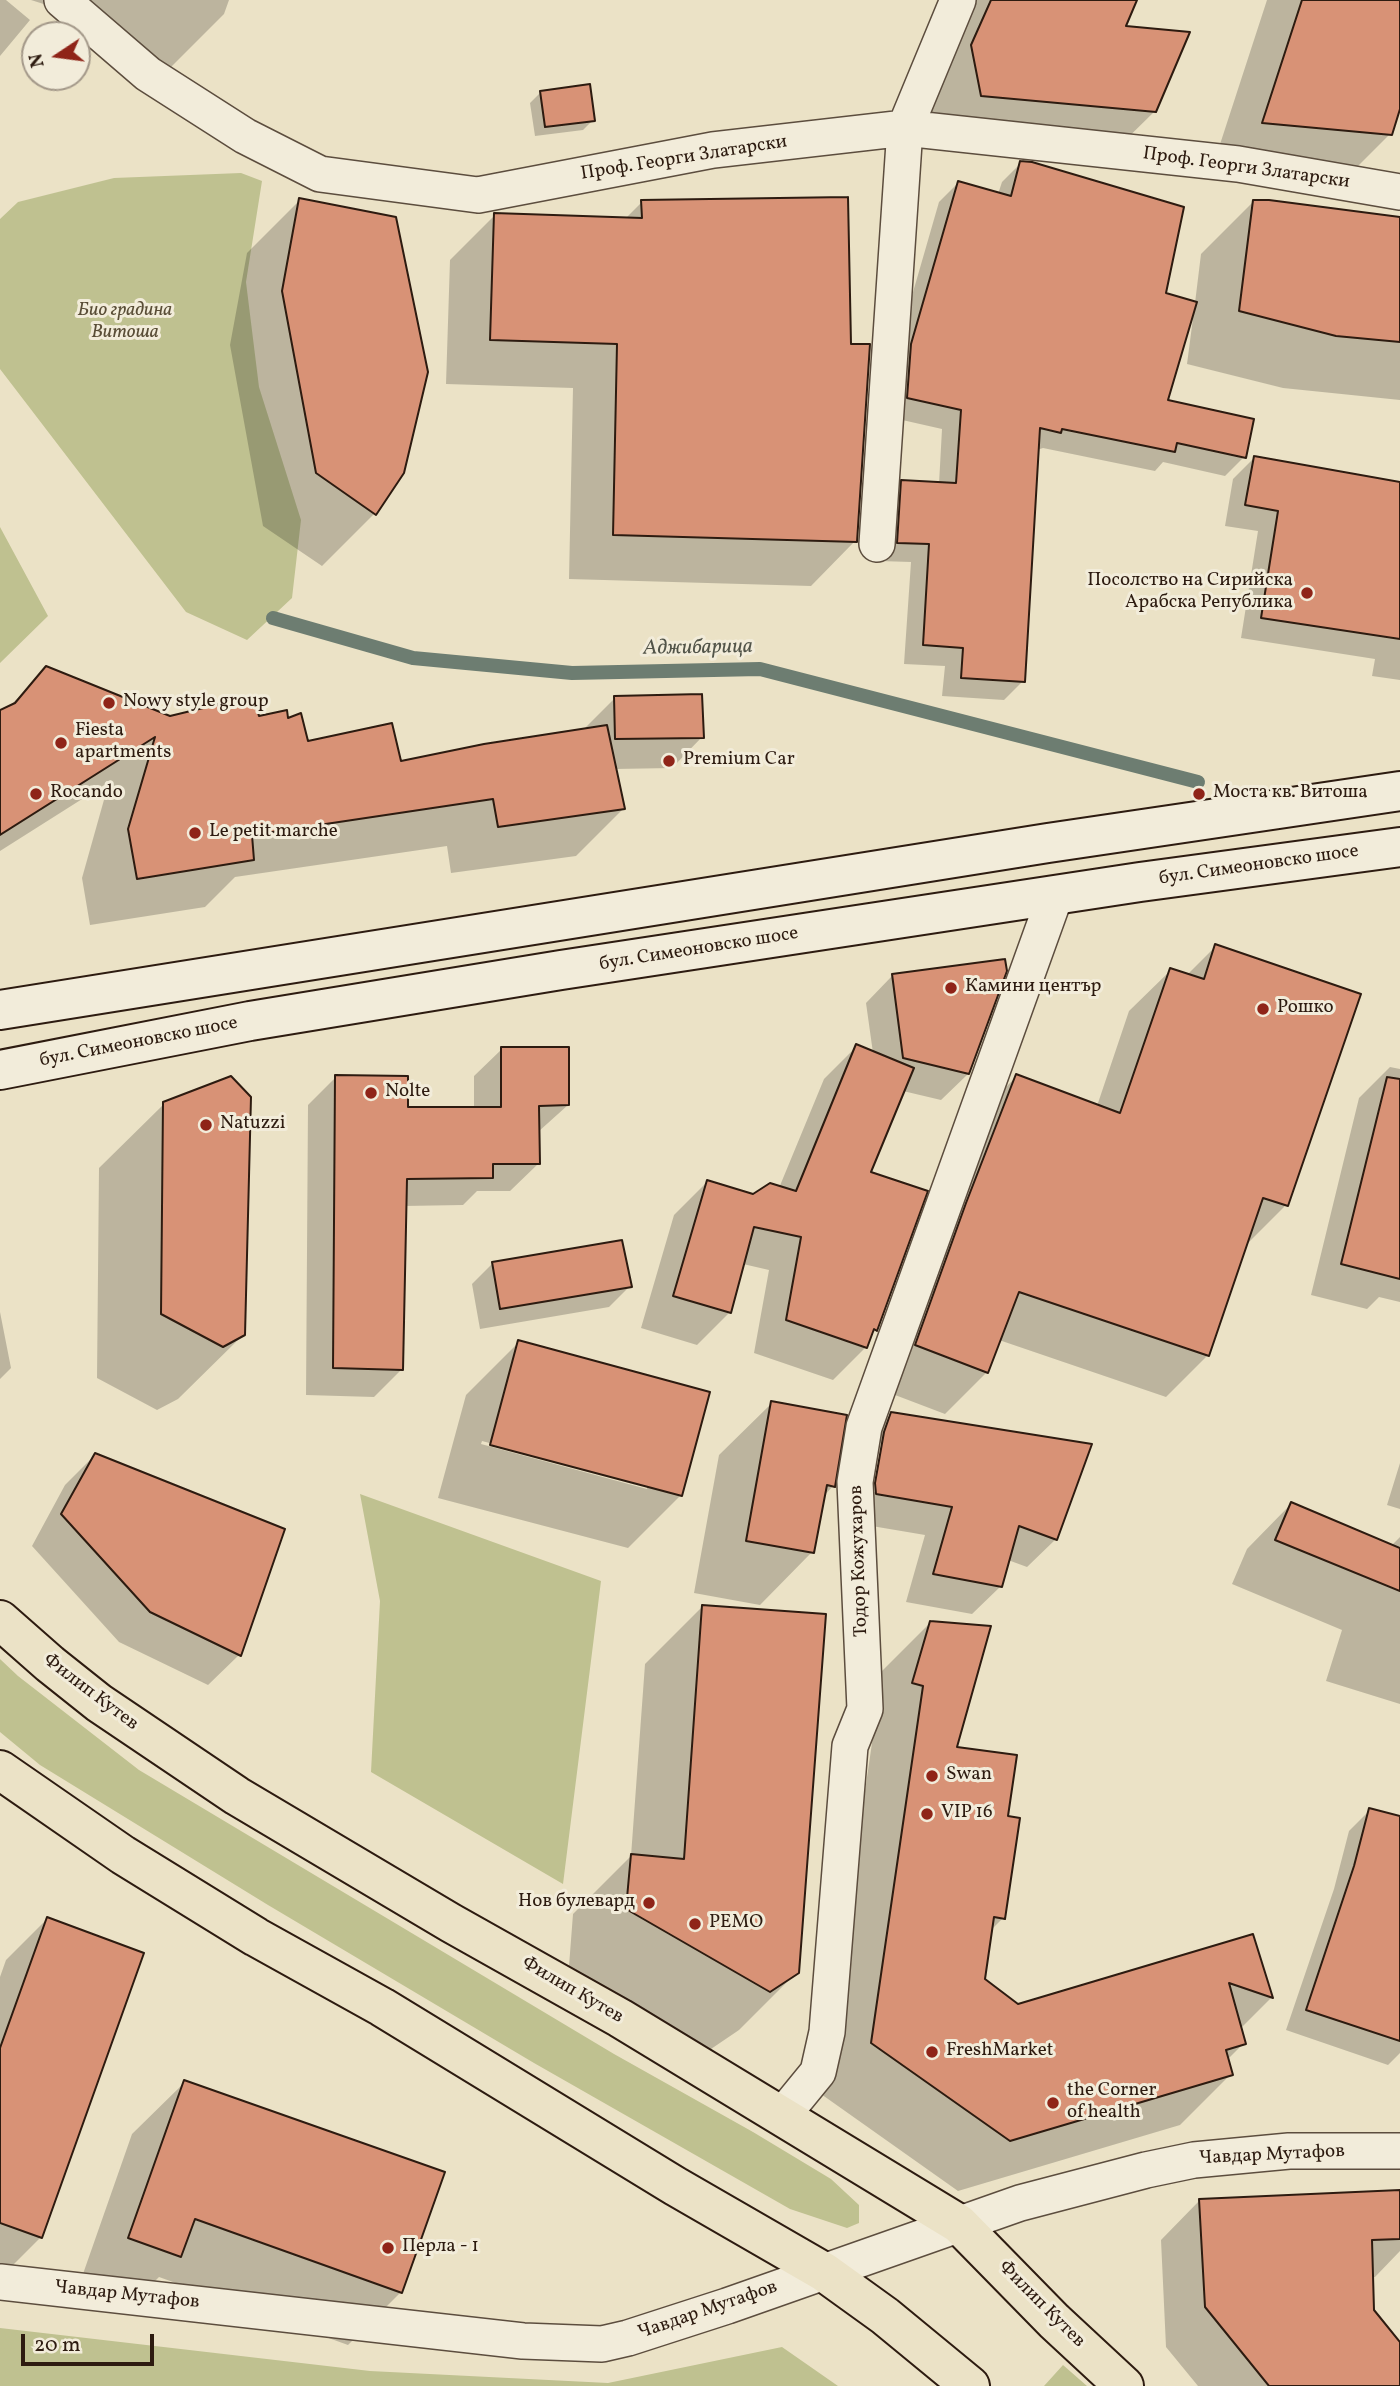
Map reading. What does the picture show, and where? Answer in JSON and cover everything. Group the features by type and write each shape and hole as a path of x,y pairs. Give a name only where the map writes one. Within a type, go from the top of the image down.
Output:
{"main road":[{"path":"0,1010 1006,850 1400,791"},
{"name":"бул. Симеоновско шосе","path":"0,1070 277,1016 588,966 1140,882 1400,847"},
{"name":"Филип Кутев","path":"0,1620 99,1703 237,1796 451,1923 620,2018 959,2224 1054,2321 1124,2386"},
{"path":"0,1770 123,1856 167,1883 256,1937 382,2007 675,2186 824,2272 885,2316 970,2386"}],"street":[{"name":"Проф. Георги Златарски","path":"62,0 148,74 246,136 320,174 478,195 713,150 905,128 1238,164 1400,192"},
{"path":"877,544 905,128 958,0"},
{"name":"Тодор Кожухаров","path":"782,2116 818,2072 827,2032 850,1746 865,1709 856,1482 864,1427 1055,896"},
{"name":"Чавдар Мутафов","path":"0,2283 523,2341 602,2344 641,2334 1020,2203 1069,2189 1194,2160 1289,2151 1400,2151"}],"green space":[{"name":"Био градина Витоша","path":"241,173 262,181 246,282 259,387 301,520 292,598 247,640 186,612 0,369 0,219 18,202 114,178"},
{"path":"0,527 48,616 0,663"},
{"path":"360,1494 601,1581 563,1884 371,1772 380,1601"},
{"path":"0,1659 139,1770 614,2054 831,2179 859,2205 859,2223 847,2228 790,2209 534,2063 268,1905 40,1765 0,1732"},
{"path":"0,2328 370,2371 608,2383 782,2347 838,2386 0,2386"},
{"path":"1063,2365 1087,2386 1044,2386"}],"building":[{"path":"991,0 1137,0 1126,26 1190,32 1156,112 981,96 971,45"},
{"path":"1302,0 1400,0 1400,109 1392,135 1262,123"},
{"path":"590,84 595,121 545,127 540,91"},
{"path":"1020,161 1032,162 1184,207 1166,293 1197,302 1168,400 1254,419 1246,458 1177,443 1175,452 1062,429 1061,433 1040,428 1025,682 961,678 963,648 923,645 929,544 897,543 901,480 956,483 961,410 907,398 911,344 958,181 1011,196"},
{"path":"848,197 851,344 870,344 857,542 613,535 617,344 490,340 494,213 642,218 641,200"},
{"path":"299,198 396,217 428,372 404,473 376,515 316,473 282,291"},
{"path":"1253,200 1400,217 1400,342 1336,336 1239,311"},
{"path":"1254,456 1400,482 1400,639 1261,618 1278,511 1245,505"},
{"path":"46,666 170,716 253,696 259,716 287,710 288,718 301,713 308,741 392,723 401,761 484,744 607,725 625,809 498,827 493,799 252,835 254,860 137,879 128,829 155,737 0,835 0,710 15,703"},
{"path":"702,694 704,738 615,739 614,696"},
{"path":"1215,944 1361,994 1288,1206 1263,1198 1209,1356 1019,1292 988,1373 915,1345 1016,1074 1120,1113 1170,968 1204,979"},
{"path":"1005,959 1007,971 969,1074 903,1058 892,974"},
{"path":"856,1044 914,1068 871,1172 928,1191 877,1331 874,1329 867,1348 786,1320 801,1237 754,1227 731,1313 673,1296 707,1180 753,1194 770,1183 796,1191"},
{"path":"501,1047 569,1047 569,1105 539,1106 540,1164 493,1164 493,1178 407,1179 403,1370 333,1368 335,1075 408,1076 408,1107 501,1107"},
{"path":"231,1076 251,1097 245,1335 223,1347 161,1314 163,1102"},
{"path":"1387,1077 1400,1079 1400,1279 1341,1264"},
{"path":"622,1240 632,1287 500,1309 492,1262"},
{"path":"518,1340 710,1392 682,1496 490,1445"},
{"path":"771,1401 847,1415 835,1487 827,1485 814,1553 746,1541"},
{"path":"891,1412 1092,1444 1057,1540 1019,1526 1002,1587 933,1574 952,1507 876,1494 875,1483 884,1432"},
{"path":"95,1453 285,1529 241,1656 150,1612 61,1514"},
{"path":"1291,1502 1400,1548 1400,1591 1275,1540"},
{"path":"702,1605 826,1614 799,1973 770,1992 626,1909 631,1854 684,1859"},
{"path":"930,1621 991,1626 957,1747 1017,1755 1008,1816 1020,1818 1005,1919 994,1917 985,1979 1018,2004 1253,1934 1273,1998 1229,1983 1246,2044 1226,2050 1233,2075 1010,2141 871,2043 923,1686 912,1683"},
{"path":"1369,1808 1400,1816 1400,2041 1306,2010 1354,1866"},
{"path":"47,1917 144,1953 42,2238 0,2223 0,2048"},
{"path":"184,2080 445,2172 402,2293 195,2219 181,2257 128,2238"},
{"path":"1400,2190 1400,2239 1372,2240 1374,2310 1400,2342 1400,2386 1269,2386 1205,2307 1199,2199"}],"waterway":[{"name":"Аджибарица","path":"273,618 413,658 572,673 760,669 1198,782"}],"place":[{"name":"Посолство на Сирийска Арабска Република","path":"1307,593"},
{"name":"Nowy style group","path":"109,703"},
{"name":"Fiesta apartments","path":"61,743"},
{"name":"Premium Car","path":"669,761"},
{"name":"Rocando","path":"36,794"},
{"name":"Моста кв. Витоша","path":"1199,794"},
{"name":"Le petit marche","path":"195,833"},
{"name":"Камини център","path":"951,988"},
{"name":"Рошко","path":"1263,1009"},
{"name":"Nolte","path":"371,1093"},
{"name":"Natuzzi","path":"206,1125"},
{"name":"Swan","path":"932,1776"},
{"name":"VIP 16","path":"927,1814"},
{"name":"Нов булевард","path":"649,1903"},
{"name":"РЕМО","path":"695,1924"},
{"name":"FreshMarket","path":"932,2052"},
{"name":"the Corner of health","path":"1053,2103"},
{"name":"Перла - 1","path":"388,2248"}]}
